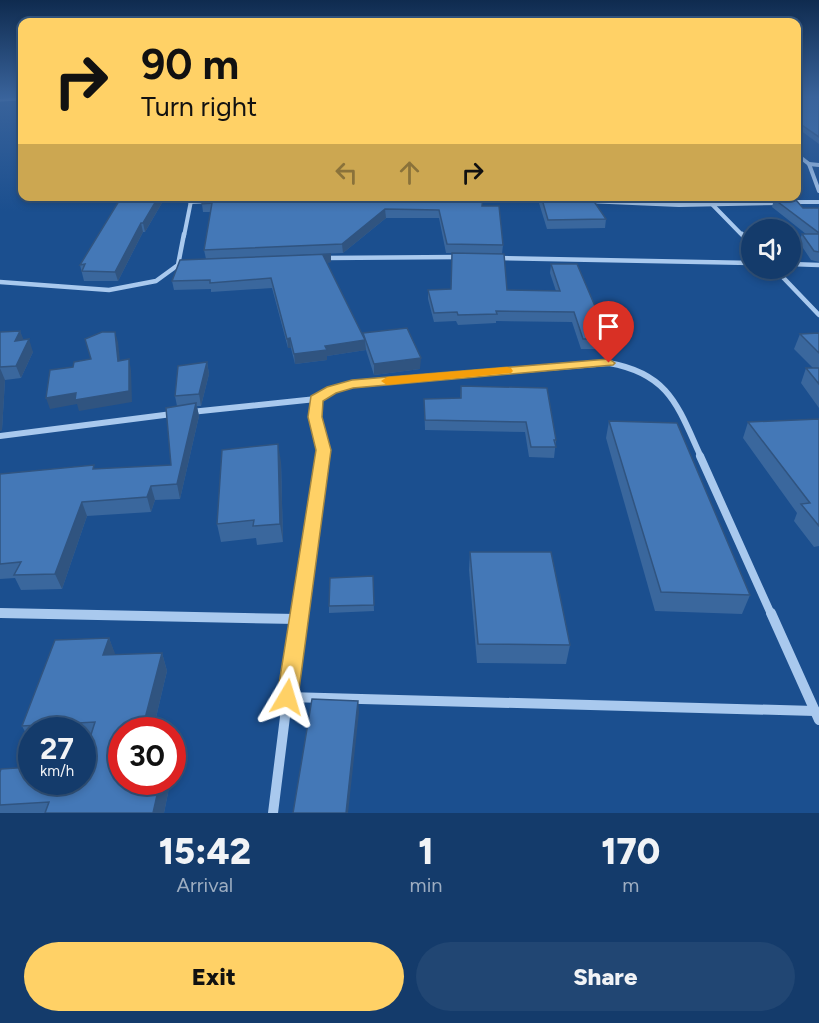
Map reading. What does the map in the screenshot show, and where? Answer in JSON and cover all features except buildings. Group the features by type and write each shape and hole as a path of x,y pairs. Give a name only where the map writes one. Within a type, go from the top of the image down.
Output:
{"street":[{"path":"801,158 809,164 819,190"},
{"path":"809,164 819,165"},
{"path":"178,265 191,201"},
{"path":"584,201 711,204 819,202"},
{"path":"708,201 741,234"},
{"path":"318,258 468,257"},
{"path":"491,258 741,263"},
{"path":"0,282 109,290 156,280 178,265 189,264"},
{"path":"801,264 819,265"},
{"path":"785,279 819,315"},
{"path":"0,436 123,419 316,399 332,390 352,384 587,364 609,363 635,367 649,375 675,400 817,715 287,697"},
{"path":"273,813 297,619 323,450 315,417 316,399"},
{"path":"0,613 297,619"}],"slow traffic":[{"path":"387,381 507,371"}],"route":[{"path":"287,697 323,450 315,417 316,399 332,390 352,384 609,363"}]}
